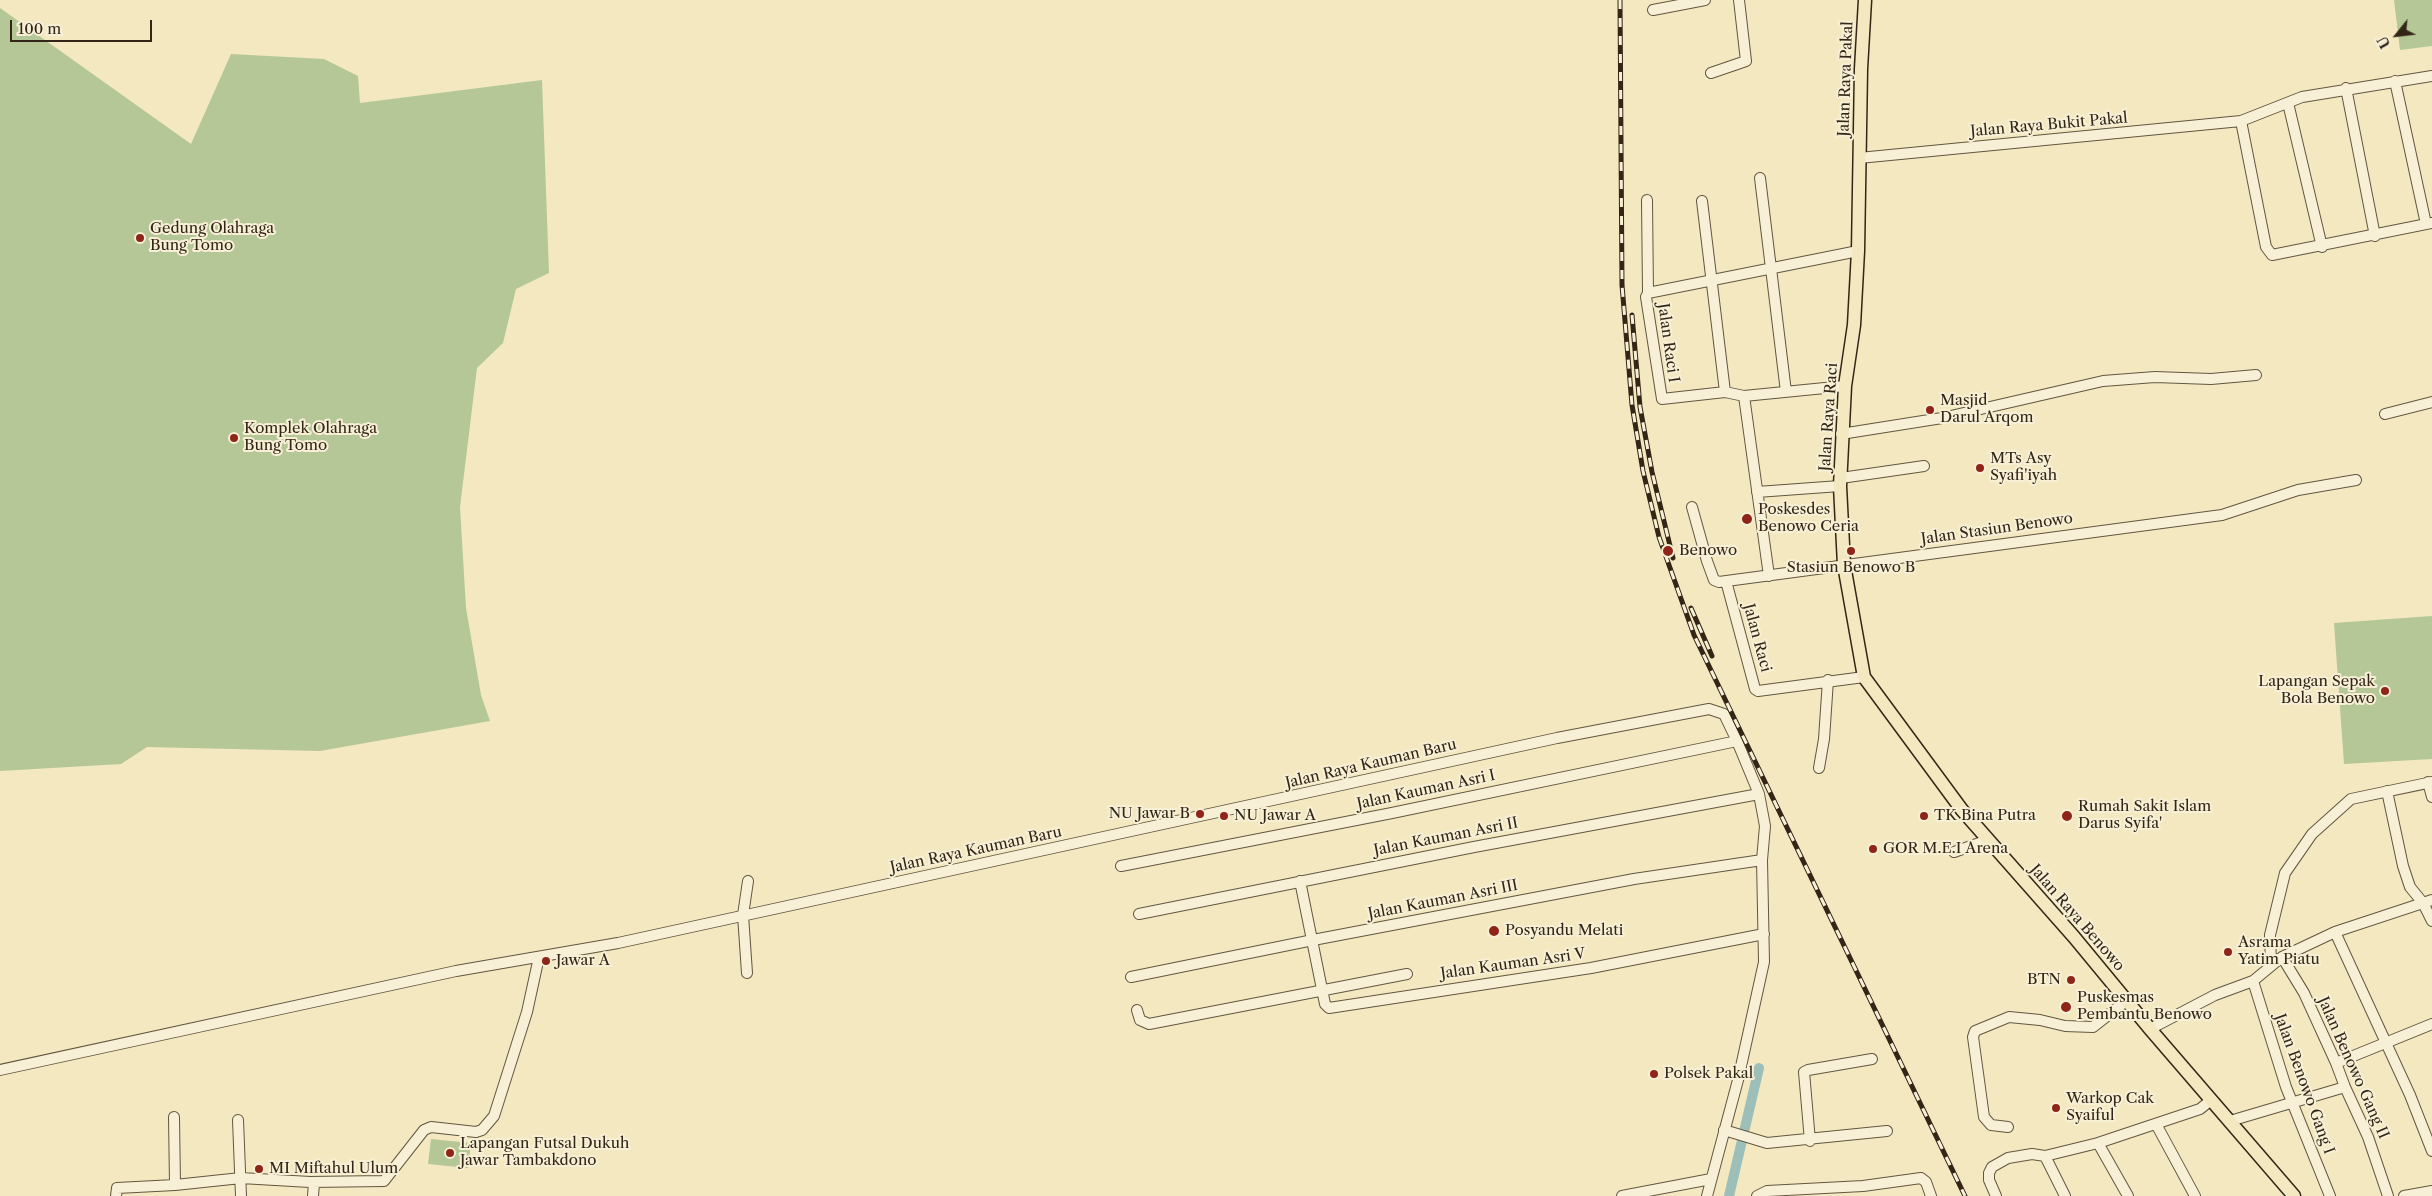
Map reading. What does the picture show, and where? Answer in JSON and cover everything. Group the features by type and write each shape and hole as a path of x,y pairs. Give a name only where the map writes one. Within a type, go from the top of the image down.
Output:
{"main road":[{"name":"Jalan Raya Pakal","path":"1859,158 1865,0"},
{"name":"Jalan Raya Raci","path":"1859,158 1858,251 1854,325 1845,386 1840,482 1844,566 1864,676"},
{"name":"Jalan Raya Benowo","path":"1864,676 1953,799 2074,937 2126,1001 2294,1196"}],"street":[{"path":"1654,10 1705,0"},
{"path":"1711,73 1746,61 1738,0"},
{"name":"Jalan Raya Bukit Pakal","path":"1859,158 2241,121 2302,97 2346,88 2432,76"},
{"path":"2241,121 2268,252 2276,256 2429,224 2395,81"},
{"path":"2346,88 2375,236"},
{"path":"2288,103 2322,247"},
{"path":"1760,178 1786,392"},
{"path":"1647,200 1648,293"},
{"path":"1702,201 1725,392"},
{"name":"Jalan Raci I","path":"1845,386 1744,396 1725,392 1661,398 1646,297 1648,293 1858,251"},
{"path":"1841,434 1942,418 2103,381 2155,377 2212,379 2256,375"},
{"path":"1744,396 1770,576"},
{"path":"2385,414 2432,402"},
{"path":"1757,492 1840,482 1924,466"},
{"name":"Jalan Stasiun Benowo","path":"1726,581 2222,515 2298,490 2356,480"},
{"path":"1692,507 1706,561 1714,580 1719,582 1726,581"},
{"name":"Jalan Raci","path":"1726,581 1755,689 1761,692 1828,680 1864,676"},
{"path":"1819,768 1824,739 1828,680"},
{"name":"Jalan Raya Kauman Baru","path":"0,1070 456,971 618,943 1557,738 1697,710 1715,710 1724,714 1759,794 1765,826 1762,860 1764,962 1729,1131 1711,1179 1707,1196"},
{"name":"Jalan Kauman Asri I","path":"1121,866 1392,813 1737,741"},
{"path":"2271,966 2270,935 2284,873 2312,834 2351,799 2430,782 2432,797"},
{"path":"2387,791 2403,866 2410,887 2428,902 2432,921"},
{"name":"Jalan Kauman Asri II","path":"1139,914 1759,794"},
{"path":"1954,852 1988,840"},
{"name":"Jalan Kauman Asri III","path":"1131,977 1313,940 1634,879 1762,860"},
{"path":"746,973 743,915 748,881"},
{"path":"1300,882 1323,990"},
{"path":"2150,1029 2215,995 2253,981 2282,956 2335,932 2428,902"},
{"path":"2335,932 2432,1151"},
{"name":"Jalan Kauman Asri V","path":"1323,990 1326,1004 1329,1008 1591,968 1764,934"},
{"name":"Jalan Benowo Gang II","path":"2282,956 2304,993 2336,1063 2344,1087 2368,1137 2388,1196"},
{"path":"116,1196 117,1188 174,1185 241,1178 314,1182 386,1180 424,1130 431,1127 476,1132 488,1125 494,1116 527,1012 539,957"},
{"path":"1137,1010 1140,1020 1149,1024 1408,974"},
{"name":"Jalan Benowo Gang I","path":"2253,981 2292,1103 2330,1196"},
{"path":"2008,1127 1991,1125 1984,1117 1973,1037 1975,1031 2009,1017 2040,1020 2065,1026 2093,1027 2126,1001"},
{"path":"2336,1063 2432,1024"},
{"path":"1810,1141 1804,1072 1872,1059"},
{"path":"2230,1120 2344,1087"},
{"path":"1996,1196 1989,1180 1989,1173 1992,1167 2008,1158 2032,1154 2044,1156 2098,1143 2200,1109 2211,1100"},
{"path":"174,1117 174,1185"},
{"path":"238,1120 241,1196"},
{"path":"2156,1124 2195,1196"},
{"path":"1729,1131 1767,1143 1810,1141 1887,1131"},
{"path":"2098,1143 2128,1196"},
{"path":"2044,1156 2065,1196"},
{"path":"1760,1195 1767,1190 1864,1191 1921,1178 1926,1182 1932,1196"},
{"path":"1622,1196 1711,1179"},
{"path":"313,1196 314,1182"},
{"path":"2404,1196 2432,1191"}],"green space":[{"path":"2394,0 2432,0 2432,46 2400,50"},
{"name":"Komplek Olahraga Bung Tomo","path":"0,8 191,144 231,54 324,59 358,76 360,103 542,80 549,273 516,289 503,343 477,368 460,507 466,608 481,695 490,721 320,751 147,747 121,764 0,771"},
{"name":"Lapangan Sepak Bola Benowo","path":"2432,616 2432,759 2344,764 2334,623"},
{"name":"Lapangan Futsal Dukuh Jawar Tambakdono","path":"431,1139 471,1143 468,1168 428,1164"}],"waterway":[{"path":"1729,1196 1759,1068"}],"railway":[{"path":"1620,0 1622,285 1632,405 1643,471 1659,537 1694,635 1965,1196"},
{"path":"1632,315 1640,407 1652,472 1673,558"},
{"path":"1691,608 1712,656"}],"place":[{"name":"Gedung Olahraga Bung Tomo","path":"140,238"},
{"name":"Masjid Darul Arqom","path":"1930,410"},
{"name":"Komplek Olahraga Bung Tomo","path":"234,438"},
{"name":"MTs Asy Syafi'iyah","path":"1980,468"},
{"name":"Poskesdes Benowo Ceria","path":"1747,519"},
{"name":"Benowo","path":"1668,551"},
{"name":"Stasiun Benowo B","path":"1851,551"},
{"name":"Lapangan Sepak Bola Benowo","path":"2385,691"},
{"name":"NU Jawar B","path":"1200,814"},
{"name":"NU Jawar A","path":"1224,816"},
{"name":"TK Bina Putra","path":"1924,816"},
{"name":"Rumah Sakit Islam Darus Syifa'","path":"2067,816"},
{"name":"GOR M.E.I Arena","path":"1873,849"},
{"name":"Posyandu Melati","path":"1494,931"},
{"name":"Asrama Yatim Piatu","path":"2228,952"},
{"name":"Jawar A","path":"546,961"},
{"name":"BTN","path":"2071,980"},
{"name":"Puskesmas Pembantu Benowo","path":"2066,1007"},
{"name":"Polsek Pakal","path":"1654,1074"},
{"name":"Warkop Cak Syaiful","path":"2056,1108"},
{"name":"Lapangan Futsal Dukuh Jawar Tambakdono","path":"450,1153"},
{"name":"MI Miftahul Ulum","path":"259,1169"}]}
